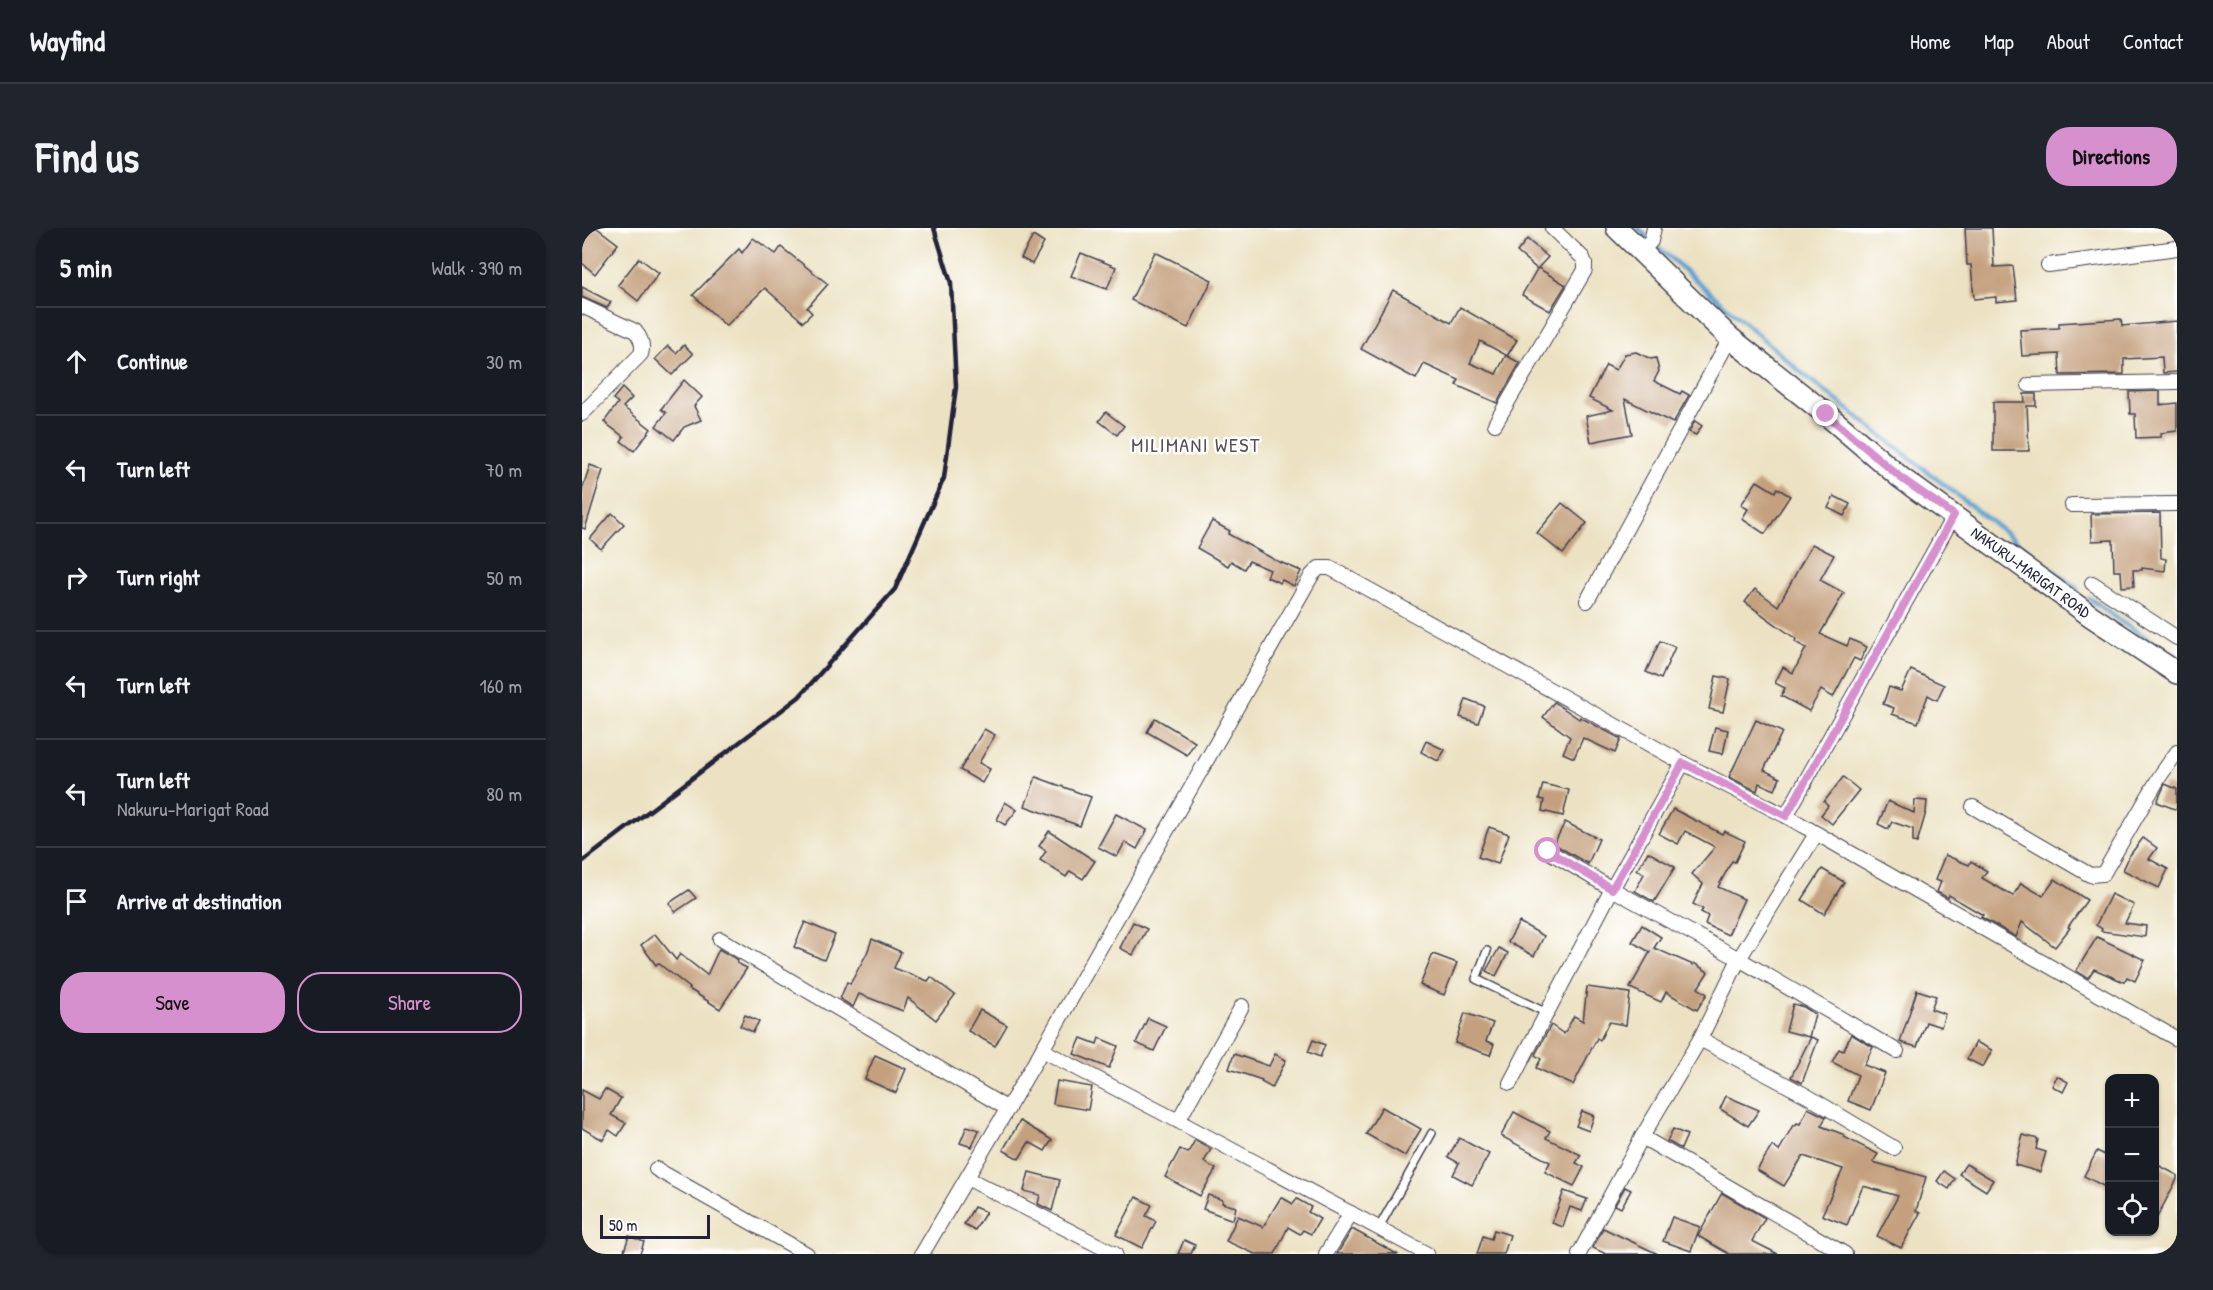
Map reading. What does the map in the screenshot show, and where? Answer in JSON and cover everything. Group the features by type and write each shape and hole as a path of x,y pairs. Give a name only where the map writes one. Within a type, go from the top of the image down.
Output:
{"main road":[{"name":"NAKURU-MARIGAT ROAD","path":"1617,228 1730,338 1901,478 2091,616 2177,673"}],"street":[{"path":"1495,424 1585,270 1583,258 1552,228"},
{"path":"1641,252 1651,241 1654,228"},
{"path":"2048,265 2177,248"},
{"path":"582,306 635,331 642,342 642,351 582,414"},
{"path":"1587,601 1730,338"},
{"path":"2029,385 2177,382"},
{"path":"2072,505 2177,504"},
{"path":"1786,816 1954,515"},
{"path":"922,1254 1008,1109 1306,585 1318,568 1330,568 1683,763 1786,816 2177,1040"},
{"path":"2092,583 2177,638"},
{"path":"1973,807 2090,875 2103,874 2177,752"},
{"path":"1510,1083 1612,889 1683,763"},
{"path":"1579,1254 1642,1137 1700,1039 1739,959 1816,834"},
{"path":"1548,851 1897,1051"},
{"path":"720,939 1008,1109"},
{"path":"1178,1120 1242,1006"},
{"path":"1700,1039 1809,1097 1894,1148"},
{"path":"1042,1050 1178,1120 1426,1254"},
{"path":"1642,1137 1845,1254"},
{"path":"656,1168 807,1254"},
{"path":"967,1178 1115,1254"},
{"path":"1326,1254 1351,1214"}],"lane":[{"path":"1487,951 1476,980 1546,1013"},
{"path":"1378,1229 1432,1133"}],"building":[{"path":"582,228 597,228 618,244 595,274 582,263"},
{"path":"1965,228 1992,228 1994,267 2013,266 2017,300 1996,302 1996,297 1974,299 1971,265 1967,265"},
{"path":"1033,236 1044,243 1032,264 1021,258"},
{"path":"753,238 776,254 781,247 828,284 807,308 812,313 803,322 765,288 726,326 693,295 739,249 742,253"},
{"path":"1527,239 1548,257 1538,268 1566,285 1550,311 1522,295 1537,269 1517,252"},
{"path":"1155,252 1212,280 1188,328 1131,300"},
{"path":"1081,253 1116,267 1107,289 1071,276"},
{"path":"639,258 659,273 638,301 618,285"},
{"path":"582,287 611,302 607,308 582,297"},
{"path":"1393,290 1451,323 1460,307 1517,340 1507,356 1520,363 1497,403 1456,385 1459,380 1424,364 1416,379 1361,349","holes":["1480,341 1506,355 1496,374 1470,363"]},
{"path":"2121,319 2122,326 2177,321 2177,372 2163,373 2162,357 2124,359 2124,374 2060,375 2059,354 2022,356 2020,330 2059,328 2059,323"},
{"path":"684,345 693,354 672,375 655,359 668,346 676,353"},
{"path":"1636,352 1651,359 1656,358 1659,371 1654,381 1680,394 1682,391 1689,395 1673,423 1625,399 1632,434 1591,442 1586,416 1613,410 1589,398 1606,365 1616,370 1625,354"},
{"path":"684,380 702,397 694,406 701,420 684,427 674,440 656,426 666,413 661,409"},
{"path":"622,388 632,398 623,407 651,429 634,451 621,441 624,437 604,422 618,403 613,399"},
{"path":"2160,391 2160,405 2177,403 2177,431 2161,433 2161,437 2136,438 2135,414 2130,414 2129,392"},
{"path":"2024,394 2036,394 2036,406 2027,406 2029,451 1993,451 1993,402 2025,402"},
{"path":"1106,412 1124,426 1117,435 1099,421"},
{"path":"1695,421 1702,426 1696,435 1689,432"},
{"path":"590,465 603,470 585,529 582,528 582,490"},
{"path":"1757,481 1775,492 1777,488 1790,496 1765,534 1742,519 1748,509 1741,505"},
{"path":"1834,496 1850,504 1844,516 1828,508"},
{"path":"1562,503 1587,523 1563,554 1537,533"},
{"path":"612,513 624,524 601,549 590,539"},
{"path":"2160,513 2161,558 2166,559 2165,571 2142,568 2142,570 2133,570 2134,586 2122,587 2121,571 2114,571 2113,540 2092,541 2091,514"},
{"path":"1212,521 1230,531 1228,534 1275,560 1301,571 1294,586 1282,580 1280,583 1267,577 1270,570 1249,561 1244,569 1231,561 1228,566 1197,548"},
{"path":"1812,544 1834,555 1820,580 1844,593 1820,634 1847,646 1850,639 1867,647 1860,661 1854,658 1833,697 1821,690 1809,711 1781,696 1785,688 1775,683 1783,667 1793,673 1806,648 1795,642 1796,639 1745,602 1755,589 1778,606"},
{"path":"1660,641 1675,647 1661,679 1646,672"},
{"path":"1911,670 1944,685 1937,700 1928,695 1918,723 1892,714 1894,708 1883,704 1889,687 1901,691"},
{"path":"1716,676 1730,679 1723,712 1709,709"},
{"path":"1466,699 1484,706 1478,723 1460,717"},
{"path":"1554,702 1579,719 1580,717 1621,739 1615,753 1583,738 1574,758 1563,753 1570,737 1543,717"},
{"path":"1155,718 1195,742 1187,755 1147,732"},
{"path":"1756,720 1782,732 1764,770 1780,778 1775,790 1759,783 1757,791 1729,777"},
{"path":"1715,727 1728,730 1723,754 1709,751"},
{"path":"984,729 995,735 979,763 990,769 982,783 960,770"},
{"path":"1426,741 1445,750 1438,761 1421,752"},
{"path":"1036,777 1091,797 1080,826 1025,806"},
{"path":"1843,777 1859,790 1832,824 1821,815 1828,806 1824,802"},
{"path":"1543,784 1569,790 1563,816 1542,811 1544,800 1539,799"},
{"path":"2165,784 2177,789 2177,810 2157,802"},
{"path":"1915,800 1927,801 1917,843 1913,842 1913,829 1892,822 1888,829 1878,824 1888,801 1914,813"},
{"path":"1005,802 1017,810 1005,825 997,820"},
{"path":"1673,809 1722,834 1724,831 1745,841 1735,862 1732,861 1718,887 1744,899 1728,935 1705,924 1708,916 1701,912 1703,909 1693,904 1703,884 1692,874 1715,847 1685,831 1678,844 1659,834"},
{"path":"1116,814 1147,830 1137,849 1125,842 1117,857 1098,847"},
{"path":"1565,822 1599,839 1588,864 1554,844"},
{"path":"1489,827 1509,834 1498,864 1478,857"},
{"path":"1049,831 1095,861 1083,879 1070,871 1066,877 1040,860 1046,851 1039,846"},
{"path":"2143,838 2157,848 2149,859 2168,869 2159,888 2123,870 2130,855"},
{"path":"1648,852 1675,867 1654,902 1635,891 1644,874 1637,870"},
{"path":"1945,855 1969,865 1971,861 1987,871 1982,878 2013,896 2021,883 2043,896 2055,879 2087,900 2055,947 2022,922 2016,937 1949,895 1948,898 1937,892 1941,882 1935,880"},
{"path":"1822,869 1844,882 1824,914 1802,900"},
{"path":"689,890 696,898 675,912 669,903"},
{"path":"2111,894 2134,905 2125,923 2146,926 2145,937 2101,931 2102,929 2096,925"},
{"path":"805,922 835,935 824,960 794,947"},
{"path":"1133,922 1147,929 1133,955 1120,948"},
{"path":"1519,922 1544,936 1534,956 1508,942"},
{"path":"1642,925 1661,937 1654,948 1693,965 1694,963 1708,972 1698,988 1707,994 1697,1010 1666,992 1661,1002 1630,988 1650,952 1632,942"},
{"path":"655,934 676,960 680,954 707,975 719,949 747,968 720,1009 689,989 658,963 656,965 641,945"},
{"path":"2097,937 2145,960 2135,981 2127,977 2124,982 2094,969 2088,978 2076,971"},
{"path":"872,939 901,952 894,968 928,981 931,977 955,995 936,1020 908,998 903,1011 859,994 853,1007 840,999 847,982 850,984 867,953"},
{"path":"1499,948 1508,953 1496,976 1486,971"},
{"path":"1433,954 1457,963 1444,995 1420,985"},
{"path":"1587,987 1630,993 1626,1025 1609,1022 1600,1040 1597,1038 1573,1085 1536,1068 1541,1059 1535,1055 1551,1025 1564,1034 1574,1016 1583,1021"},
{"path":"1917,990 1936,996 1931,1009 1945,1014 1941,1027 1926,1022 1917,1047 1900,1042"},
{"path":"1793,1004 1804,1007 1815,1014 1809,1037 1786,1031"},
{"path":"980,1010 1007,1025 995,1046 968,1031"},
{"path":"1465,1013 1493,1023 1486,1041 1494,1044 1490,1055 1455,1043"},
{"path":"745,1015 759,1021 753,1032 740,1026"},
{"path":"1148,1018 1166,1026 1154,1051 1136,1043"},
{"path":"1851,1034 1873,1047 1864,1065 1885,1073 1871,1110 1848,1101 1858,1075 1832,1062 1839,1049 1843,1051"},
{"path":"1811,1037 1818,1040 1802,1083 1791,1077"},
{"path":"1081,1038 1097,1044 1099,1038 1118,1046 1109,1068 1074,1054"},
{"path":"1313,1040 1325,1045 1320,1057 1308,1052"},
{"path":"1976,1042 1992,1050 1983,1067 1967,1059"},
{"path":"1234,1054 1269,1066 1275,1054 1286,1060 1272,1088 1261,1082 1262,1080 1229,1069"},
{"path":"875,1055 906,1069 896,1093 865,1079"},
{"path":"2057,1076 2068,1082 2063,1092 2052,1086"},
{"path":"1057,1081 1092,1087 1088,1110 1053,1104"},
{"path":"605,1089 621,1098 611,1115 626,1123 618,1136 609,1130 603,1140 582,1128 582,1090 599,1099"},
{"path":"1726,1096 1759,1110 1748,1126 1720,1109"},
{"path":"1382,1107 1421,1129 1405,1156 1366,1134"},
{"path":"1808,1108 1826,1117 1821,1126 1845,1135 1844,1137 1878,1154 1873,1162 1926,1177 1916,1211 1920,1213 1901,1248 1877,1236 1898,1196 1863,1186 1847,1225 1822,1215 1843,1169 1803,1156 1784,1186 1757,1170 1772,1146 1779,1151 1793,1125 1800,1124"},
{"path":"1582,1111 1594,1116 1589,1131 1576,1126"},
{"path":"1514,1112 1550,1131 1546,1138 1581,1155 1576,1163 1584,1167 1574,1186 1545,1172 1550,1162 1501,1136"},
{"path":"1020,1121 1052,1140 1045,1151 1029,1142 1019,1159 1003,1150"},
{"path":"967,1126 979,1130 972,1147 960,1143"},
{"path":"1673,1129 1687,1135 1681,1149 1667,1141"},
{"path":"2023,1135 2038,1139 2036,1149 2046,1152 2040,1172 2015,1165"},
{"path":"1459,1138 1489,1154 1472,1185 1453,1175 1459,1163 1448,1157"},
{"path":"1195,1140 1211,1149 1204,1162 1216,1169 1200,1196 1165,1177 1180,1149 1188,1153"},
{"path":"2097,1151 2105,1155 2105,1187 2084,1176"},
{"path":"1966,1164 1993,1180 1986,1191 1959,1174"},
{"path":"2159,1166 2177,1175 2159,1213"},
{"path":"1944,1171 1955,1179 1949,1189 1937,1181"},
{"path":"1029,1172 1060,1180 1052,1211 1038,1204 1040,1195 1024,1191"},
{"path":"1625,1187 1631,1190 1621,1208 1615,1205"},
{"path":"1564,1191 1587,1199 1582,1211 1570,1207 1563,1227 1552,1223"},
{"path":"1722,1193 1765,1218 1752,1241 1778,1254 1729,1254 1698,1236"},
{"path":"1208,1195 1223,1200 1222,1203 1236,1207 1233,1220 1203,1209"},
{"path":"1136,1197 1152,1205 1146,1216 1156,1221 1142,1248 1116,1235"},
{"path":"1281,1197 1293,1204 1297,1199 1311,1207 1308,1212 1320,1219 1311,1234 1303,1230 1300,1234 1288,1227 1275,1254 1255,1254 1226,1241 1238,1216 1263,1227"},
{"path":"974,1207 986,1212 975,1230 964,1224"},
{"path":"1672,1217 1700,1227 1691,1251 1663,1241"},
{"path":"1603,1228 1658,1254 1606,1254 1593,1248"},
{"path":"1352,1229 1397,1254 1337,1254"},
{"path":"1494,1230 1510,1235 1504,1254 1477,1254 1483,1236 1491,1239"},
{"path":"629,1236 644,1242 640,1254 623,1254"},
{"path":"1184,1240 1195,1245 1191,1254 1178,1254"}],"waterway":[{"path":"1638,228 1647,237"},
{"path":"1658,247 1803,374 2077,589"},
{"path":"2089,598 2126,625 2177,657"}],"railway":[{"path":"582,862 799,697 895,589 944,478 956,387 951,283 934,228"}],"district":[{"name":"MILIMANI WEST","path":"1196,444"}],"route":[{"path":"1548,851 1612,889 1683,763 1786,816 1954,515 1901,478 1826,414"}]}
